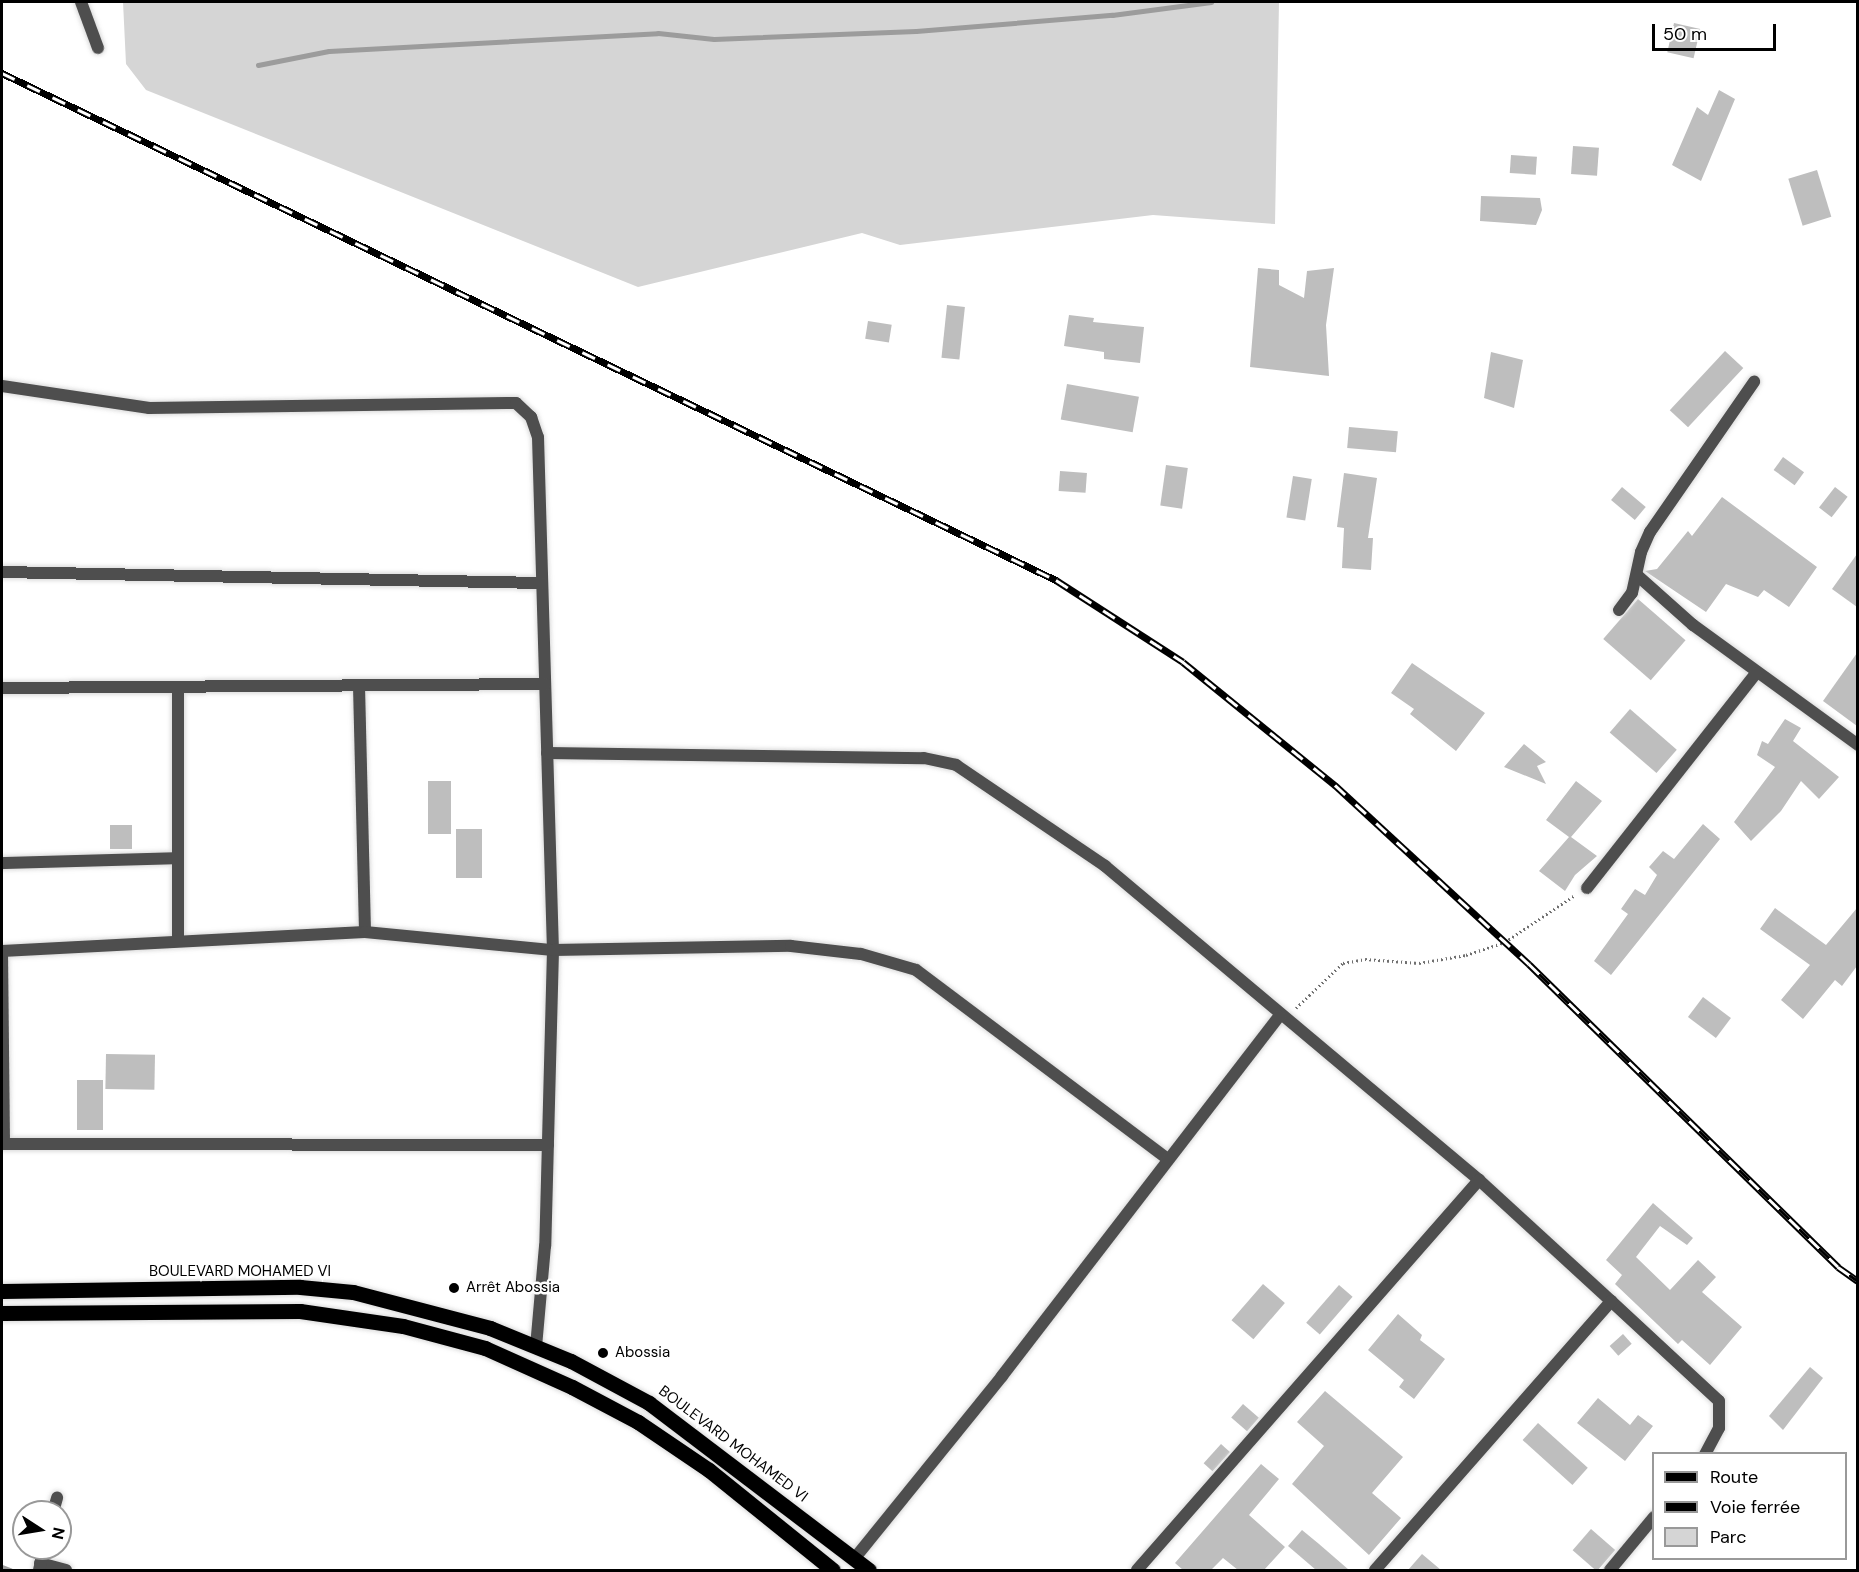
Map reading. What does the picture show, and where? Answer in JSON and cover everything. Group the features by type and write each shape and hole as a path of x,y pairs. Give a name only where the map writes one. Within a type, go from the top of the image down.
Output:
{"main road":[{"name":"BOULEVARD MOHAMED VI","path":"2,1291 300,1287 353,1292 490,1328 536,1347 649,1403 869,1570"},
{"path":"2,1313 300,1311 403,1326 485,1348 638,1422 709,1470 833,1570"}],"street":[{"path":"81,2 98,48"},
{"path":"1619,610 1638,576 1641,552 1650,532 1754,382"},
{"path":"2,386 149,408 516,402 531,417 538,437 553,950 548,1145 536,1347"},
{"path":"2,572 542,583"},
{"path":"1638,576 1693,625 1857,745"},
{"path":"1587,888 1756,673"},
{"path":"2,688 545,684"},
{"path":"359,686 365,932"},
{"path":"178,688 178,941"},
{"path":"547,753 941,759 956,765 1105,866 1279,1016 1479,1180 1719,1401 1719,1428 1706,1452"},
{"path":"2,863 177,858"},
{"path":"548,1145 3,1144 2,951 365,932 553,950 791,946 861,954 916,970 1168,1160"},
{"path":"854,1559 1002,1376 1279,1016"},
{"path":"1137,1570 1479,1180"},
{"path":"1375,1570 1611,1301"},
{"path":"1610,1570 1652,1518"},
{"path":"40,1567 66,1570"}],"path":[{"path":"1279,1016 1298,1007 1342,963 1365,959 1419,963 1466,955 1504,942 1587,888"}],"green space":[{"path":"123,2 1279,2 1275,224 1153,215 900,245 862,233 638,287 146,90 126,64"}],"building":[{"path":"1674,23 1700,29 1694,58 1667,52"},
{"path":"1719,90 1735,99 1701,181 1672,165 1697,107 1708,115"},
{"path":"1573,146 1599,148 1597,176 1571,174"},
{"path":"1511,155 1537,157 1536,175 1510,173"},
{"path":"1817,170 1831,217 1803,226 1788,179"},
{"path":"1481,196 1540,198 1542,210 1536,225 1480,221"},
{"path":"1258,268 1279,270 1279,285 1304,298 1307,271 1334,268 1326,325 1329,376 1250,367"},
{"path":"947,305 965,307 959,360 941,358"},
{"path":"1069,315 1094,318 1093,322 1144,327 1140,363 1104,359 1104,352 1064,346"},
{"path":"868,321 892,325 889,343 865,339"},
{"path":"1725,351 1743,368 1688,427 1670,410"},
{"path":"1491,352 1523,360 1514,408 1484,398"},
{"path":"1067,384 1139,397 1133,432 1061,419"},
{"path":"1349,427 1398,431 1396,452 1347,448"},
{"path":"1783,457 1804,472 1795,485 1774,470"},
{"path":"1166,465 1188,468 1182,509 1160,506"},
{"path":"1060,471 1087,473 1086,493 1059,491"},
{"path":"1344,473 1377,478 1368,538 1373,538 1371,570 1342,568 1344,528 1337,527"},
{"path":"1293,476 1312,479 1305,520 1286,517"},
{"path":"1622,487 1646,507 1635,520 1611,500"},
{"path":"1835,487 1848,497 1832,517 1819,507"},
{"path":"1722,497 1817,567 1789,607 1764,590 1758,597 1726,584 1706,612 1645,571 1657,569 1688,531 1692,536"},
{"path":"1857,554 1857,607 1832,589"},
{"path":"1638,599 1686,640 1651,680 1603,639"},
{"path":"1857,653 1857,726 1823,701"},
{"path":"1412,663 1485,713 1456,751 1410,714 1414,709 1391,693"},
{"path":"1630,709 1677,750 1656,773 1610,732"},
{"path":"1785,719 1801,728 1793,741 1839,777 1819,799 1801,781 1781,811 1751,841 1734,822 1775,767 1757,755 1762,741 1768,744"},
{"path":"1524,744 1546,762 1537,766 1546,784 1504,767"},
{"path":"428,781 451,781 451,834 428,834"},
{"path":"1576,781 1602,801 1571,837 1597,856 1575,875 1565,891 1539,871 1569,837 1546,820"},
{"path":"1703,824 1720,839 1611,975 1594,961 1628,914 1621,909 1635,889 1645,895 1657,875 1649,867 1663,851 1674,859"},
{"path":"110,825 132,825 132,849 110,849"},
{"path":"456,829 482,829 482,878 456,878"},
{"path":"1775,908 1826,945 1857,908 1857,966 1842,986 1835,980 1803,1019 1781,1000 1810,965 1760,929"},
{"path":"1703,997 1731,1018 1716,1038 1688,1017"},
{"path":"106,1054 155,1055 154,1090 105,1089"},
{"path":"77,1080 103,1080 103,1130 77,1130"},
{"path":"1653,1203 1693,1238 1687,1245 1660,1226 1636,1257 1670,1290 1698,1260 1716,1277 1702,1292 1742,1327 1710,1365 1682,1340 1678,1344 1615,1284 1622,1275 1606,1260"},
{"path":"1263,1284 1285,1303 1253,1339 1232,1320"},
{"path":"1339,1285 1353,1297 1320,1335 1306,1323"},
{"path":"1398,1314 1422,1335 1420,1340 1445,1359 1414,1399 1399,1387 1404,1380 1368,1350"},
{"path":"1623,1334 1632,1344 1618,1356 1610,1346"},
{"path":"1810,1367 1823,1378 1783,1430 1769,1416"},
{"path":"1325,1391 1403,1457 1372,1493 1401,1518 1369,1555 1292,1484 1324,1446 1297,1422"},
{"path":"1598,1398 1630,1425 1638,1415 1653,1426 1625,1461 1577,1423"},
{"path":"1243,1404 1259,1418 1247,1431 1231,1418"},
{"path":"1538,1423 1588,1468 1572,1485 1523,1440"},
{"path":"1221,1444 1230,1452 1213,1471 1204,1463"},
{"path":"1261,1464 1279,1479 1249,1515 1285,1547 1264,1570 1238,1570 1223,1558 1211,1570 1183,1570 1175,1563"},
{"path":"1591,1529 1615,1550 1598,1570 1573,1550"},
{"path":"1302,1530 1349,1570 1316,1570 1288,1546"},
{"path":"1422,1554 1441,1570 1408,1570"}],"waterway":[{"path":"258,65 329,51 658,33 714,39 916,31 1112,15 1211,2"},
{"path":"2,1567 10,1570"}],"railway":[{"path":"2,73 1056,580 1183,662 1335,785 1529,964 1838,1267 1858,1281"}],"place":[{"name":"Arrêt Abossia","path":"454,1288"},
{"name":"Abossia","path":"603,1353"}]}
